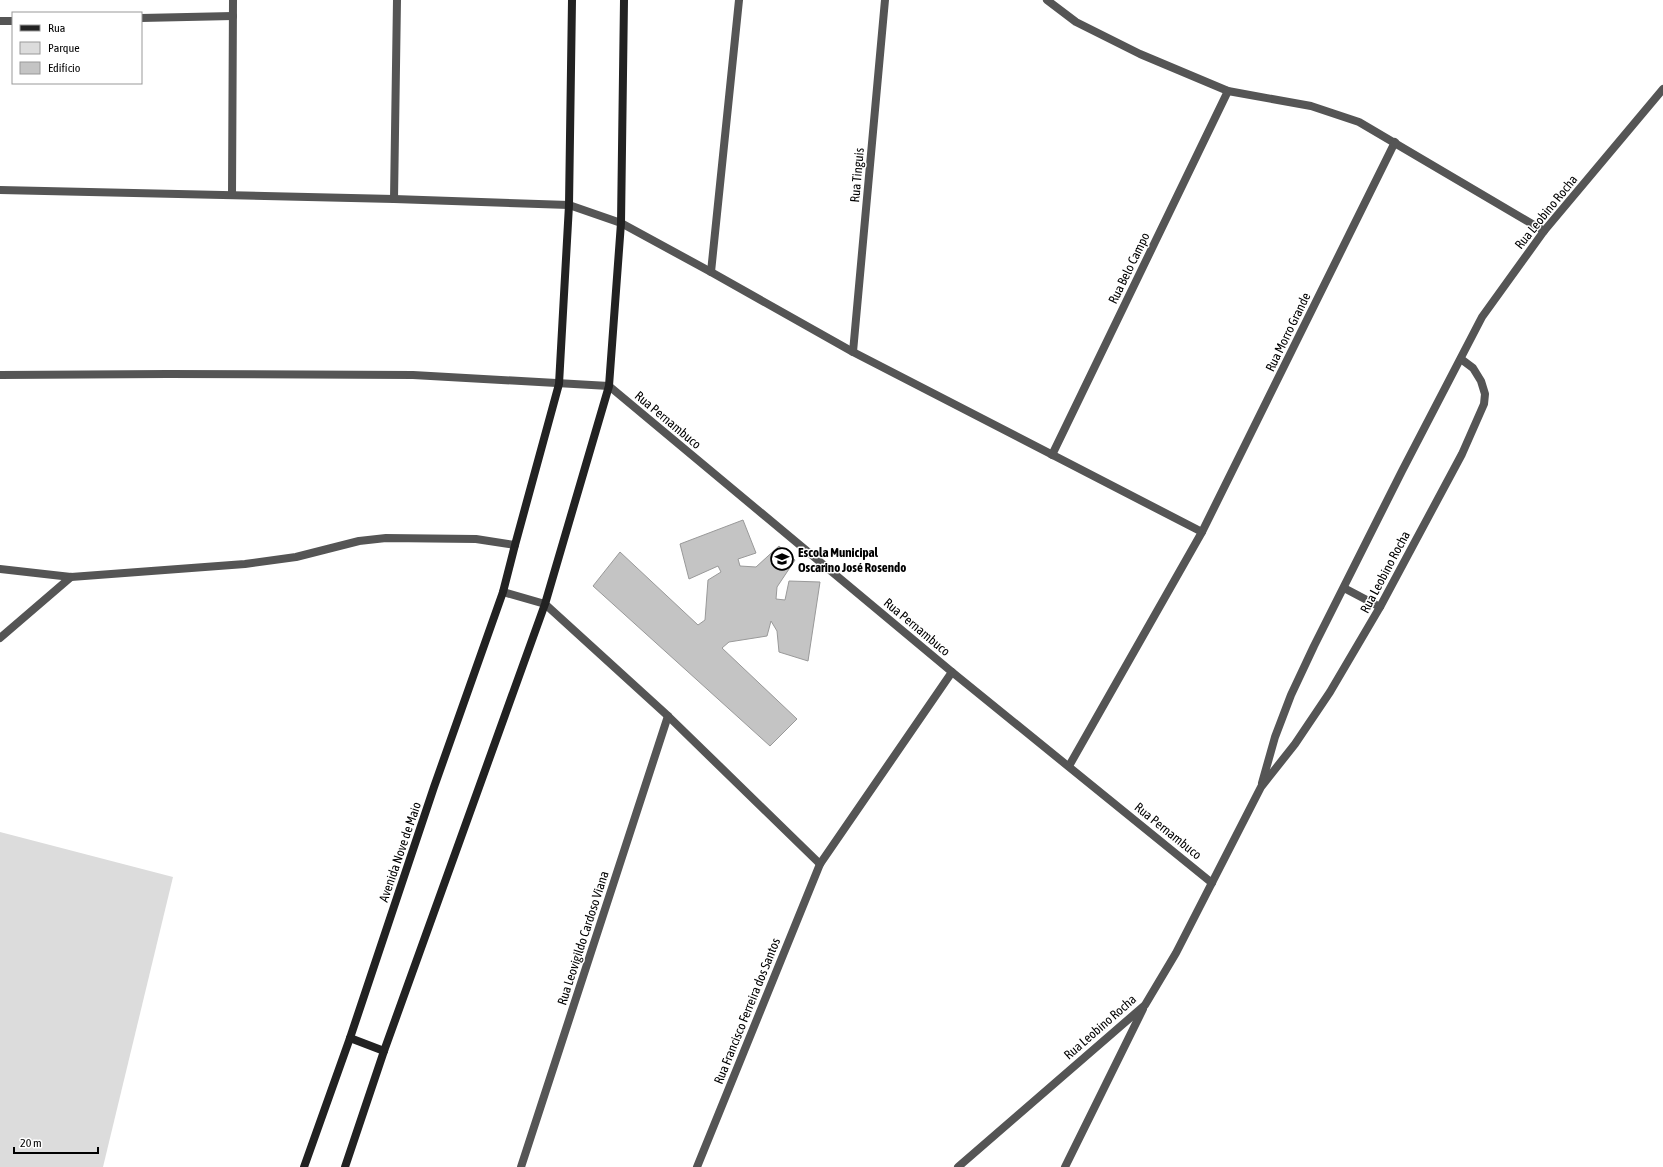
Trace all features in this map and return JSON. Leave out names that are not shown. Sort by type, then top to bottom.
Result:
[{"type":"main road","name":"Avenida Nove de Maio","points":[[304,1167],[350,1038],[434,787],[503,592],[514,545],[559,384],[569,205],[572,0]]},
{"type":"main road","points":[[345,1167],[384,1051],[545,604],[609,386],[621,223],[624,0]]},
{"type":"main road","points":[[350,1038],[384,1051]]},
{"type":"street","points":[[232,195],[233,0]]},
{"type":"street","points":[[394,199],[397,0]]},
{"type":"street","points":[[711,272],[740,0]]},
{"type":"street","name":"Rua Tinguis","points":[[853,352],[885,0]]},
{"type":"street","points":[[1047,0],[1076,22],[1140,54],[1228,91],[1311,106],[1359,122],[1544,231]]},
{"type":"street","points":[[142,18],[233,16]]},
{"type":"street","points":[[0,21],[12,21]]},
{"type":"street","name":"Rua Leobino Rocha","points":[[1261,787],[1275,737],[1291,696],[1402,471],[1462,359],[1482,317],[1544,231],[1663,89]]},
{"type":"street","name":"Rua Belo Campo","points":[[1052,455],[1228,91]]},
{"type":"street","name":"Rua Morro Grande","points":[[1069,766],[1202,532],[1395,142]]},
{"type":"street","points":[[0,190],[394,199],[569,205],[621,223],[853,352],[1202,532]]},
{"type":"street","name":"Rua Leobino Rocha","points":[[958,1167],[1145,1005],[1176,953],[1261,787],[1295,744],[1321,705],[1380,607],[1462,454],[1484,404],[1485,394],[1481,381],[1473,368],[1462,359]]},
{"type":"street","points":[[0,375],[413,375],[609,386]]},
{"type":"street","name":"Rua Pernambuco","points":[[609,386],[952,672],[1212,883]]},
{"type":"street","points":[[0,569],[71,577],[245,564],[296,557],[359,541],[386,538],[476,539],[514,545]]},
{"type":"street","points":[[0,638],[71,577]]},
{"type":"street","points":[[1344,588],[1380,607]]},
{"type":"street","points":[[503,592],[545,604],[668,716],[820,864]]},
{"type":"street","name":"Rua Francisco Ferreira dos Santos","points":[[697,1167],[820,864],[952,672]]},
{"type":"street","name":"Rua Leovigildo Cardoso Viana","points":[[521,1167],[668,716]]},
{"type":"street","points":[[1065,1167],[1145,1005]]},
{"type":"green space","points":[[0,832],[173,877],[103,1167],[0,1167]]},
{"type":"building","points":[[743,520],[756,553],[738,559],[740,566],[756,567],[779,546],[795,560],[777,587],[776,599],[785,600],[789,581],[820,582],[808,661],[779,652],[777,631],[771,621],[767,636],[729,642],[722,648],[797,719],[770,746],[593,586],[620,552],[698,625],[705,620],[708,580],[721,572],[718,566],[689,579],[680,544]]},
{"type":"place","name":"Escola Municipal Oscarino José Rosendo","points":[[782,559]]}]
